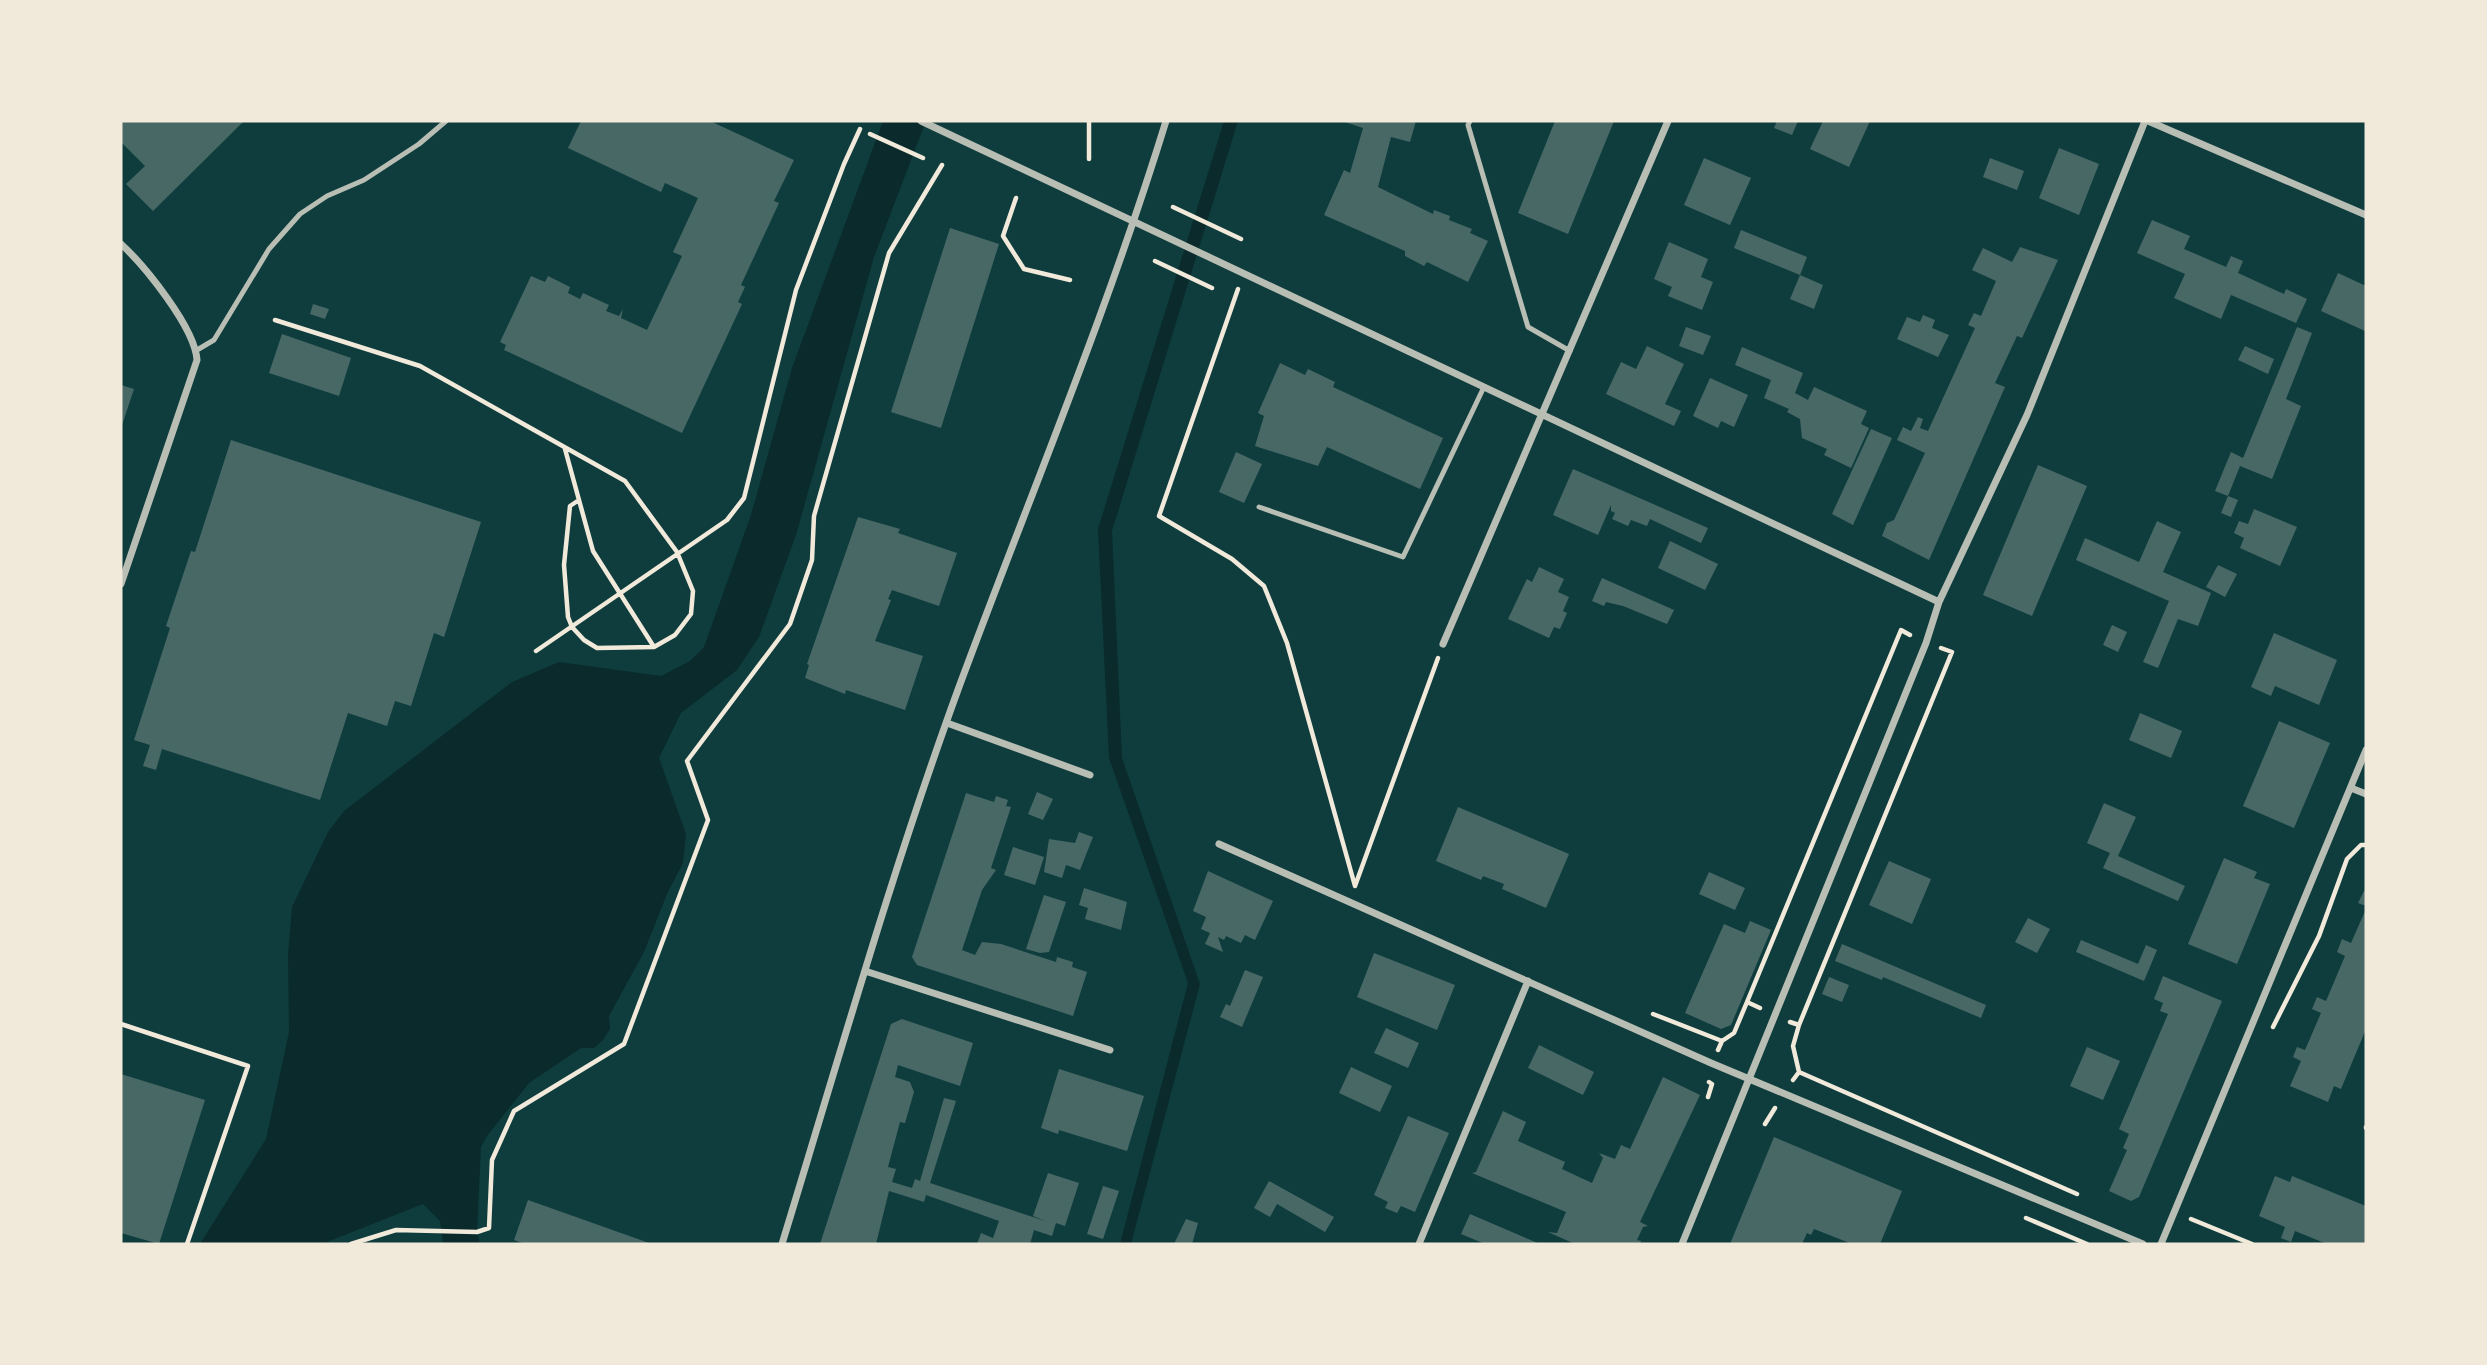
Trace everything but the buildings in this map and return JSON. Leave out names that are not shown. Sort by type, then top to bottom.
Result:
[{"type":"street","points":[[921,121],[1939,602]]},
{"type":"street","points":[[782,1244],[866,971],[947,723],[1135,221],[1166,121]]},
{"type":"street","points":[[1443,644],[1668,121]]},
{"type":"street","points":[[1682,1244],[1926,643],[1939,602],[2028,415],[2147,121],[2366,215]]},
{"type":"street","points":[[121,244],[143,267],[191,336],[197,350],[196,369],[174,421],[121,584]]},
{"type":"street","points":[[947,723],[1090,775]]},
{"type":"street","points":[[2161,1244],[2366,750]]},
{"type":"street","points":[[2351,788],[2366,794]]},
{"type":"street","points":[[1219,844],[1751,1079],[2143,1244]]},
{"type":"street","points":[[866,971],[1110,1050]]},
{"type":"street","points":[[1419,1244],[1528,981]]},
{"type":"lane","points":[[197,350],[214,340],[269,249],[300,214],[327,196],[364,180],[419,144],[446,121]]},
{"type":"lane","points":[[1470,121],[1468,125],[1528,327],[1570,351]]},
{"type":"lane","points":[[1259,507],[1403,557],[1483,388]]},
{"type":"path","points":[[1089,121],[1089,159]]},
{"type":"path","points":[[536,651],[727,520],[744,498],[796,290],[860,129]]},
{"type":"path","points":[[870,134],[923,158]]},
{"type":"path","points":[[351,1244],[396,1230],[477,1232],[489,1228],[492,1160],[514,1111],[624,1044],[708,820],[687,761],[790,624],[812,560],[814,516],[889,253],[942,165]]},
{"type":"path","points":[[1016,198],[1003,236],[1024,269],[1070,281]]},
{"type":"path","points":[[1172,207],[1241,239]]},
{"type":"path","points":[[1155,261],[1212,288]]},
{"type":"path","points":[[1243,275],[1159,516],[1232,559],[1264,586],[1287,643],[1361,908]]},
{"type":"path","points":[[275,320],[420,366],[625,481],[677,552],[693,591],[691,614],[675,635],[654,647],[597,648],[584,640],[572,626],[568,617],[564,565],[570,506],[579,500]]},
{"type":"path","points":[[565,448],[593,551],[602,570],[654,647]]},
{"type":"path","points":[[1355,886],[1443,644]]},
{"type":"path","points":[[2269,1036],[2319,936],[2347,859],[2361,845],[2366,845]]},
{"type":"path","points":[[121,1024],[248,1066],[187,1244]]},
{"type":"path","points":[[2192,1219],[2252,1244]]},
{"type":"water","points":[[883,121],[926,121],[874,257],[796,535],[759,637],[737,670],[681,713],[659,758],[686,834],[683,863],[667,894],[644,952],[609,1016],[610,1029],[603,1040],[594,1048],[581,1048],[529,1083],[481,1147],[477,1232],[480,1244],[443,1244],[440,1221],[423,1204],[322,1244],[200,1244],[266,1139],[289,1032],[288,954],[292,907],[328,832],[344,811],[512,682],[559,662],[661,676],[690,661],[704,647],[751,515],[792,368]]},
{"type":"water","points":[[1224,121],[1238,121],[1112,531],[1122,758],[1200,984],[1131,1244],[1120,1244],[1188,983],[1109,758],[1098,529]]}]
